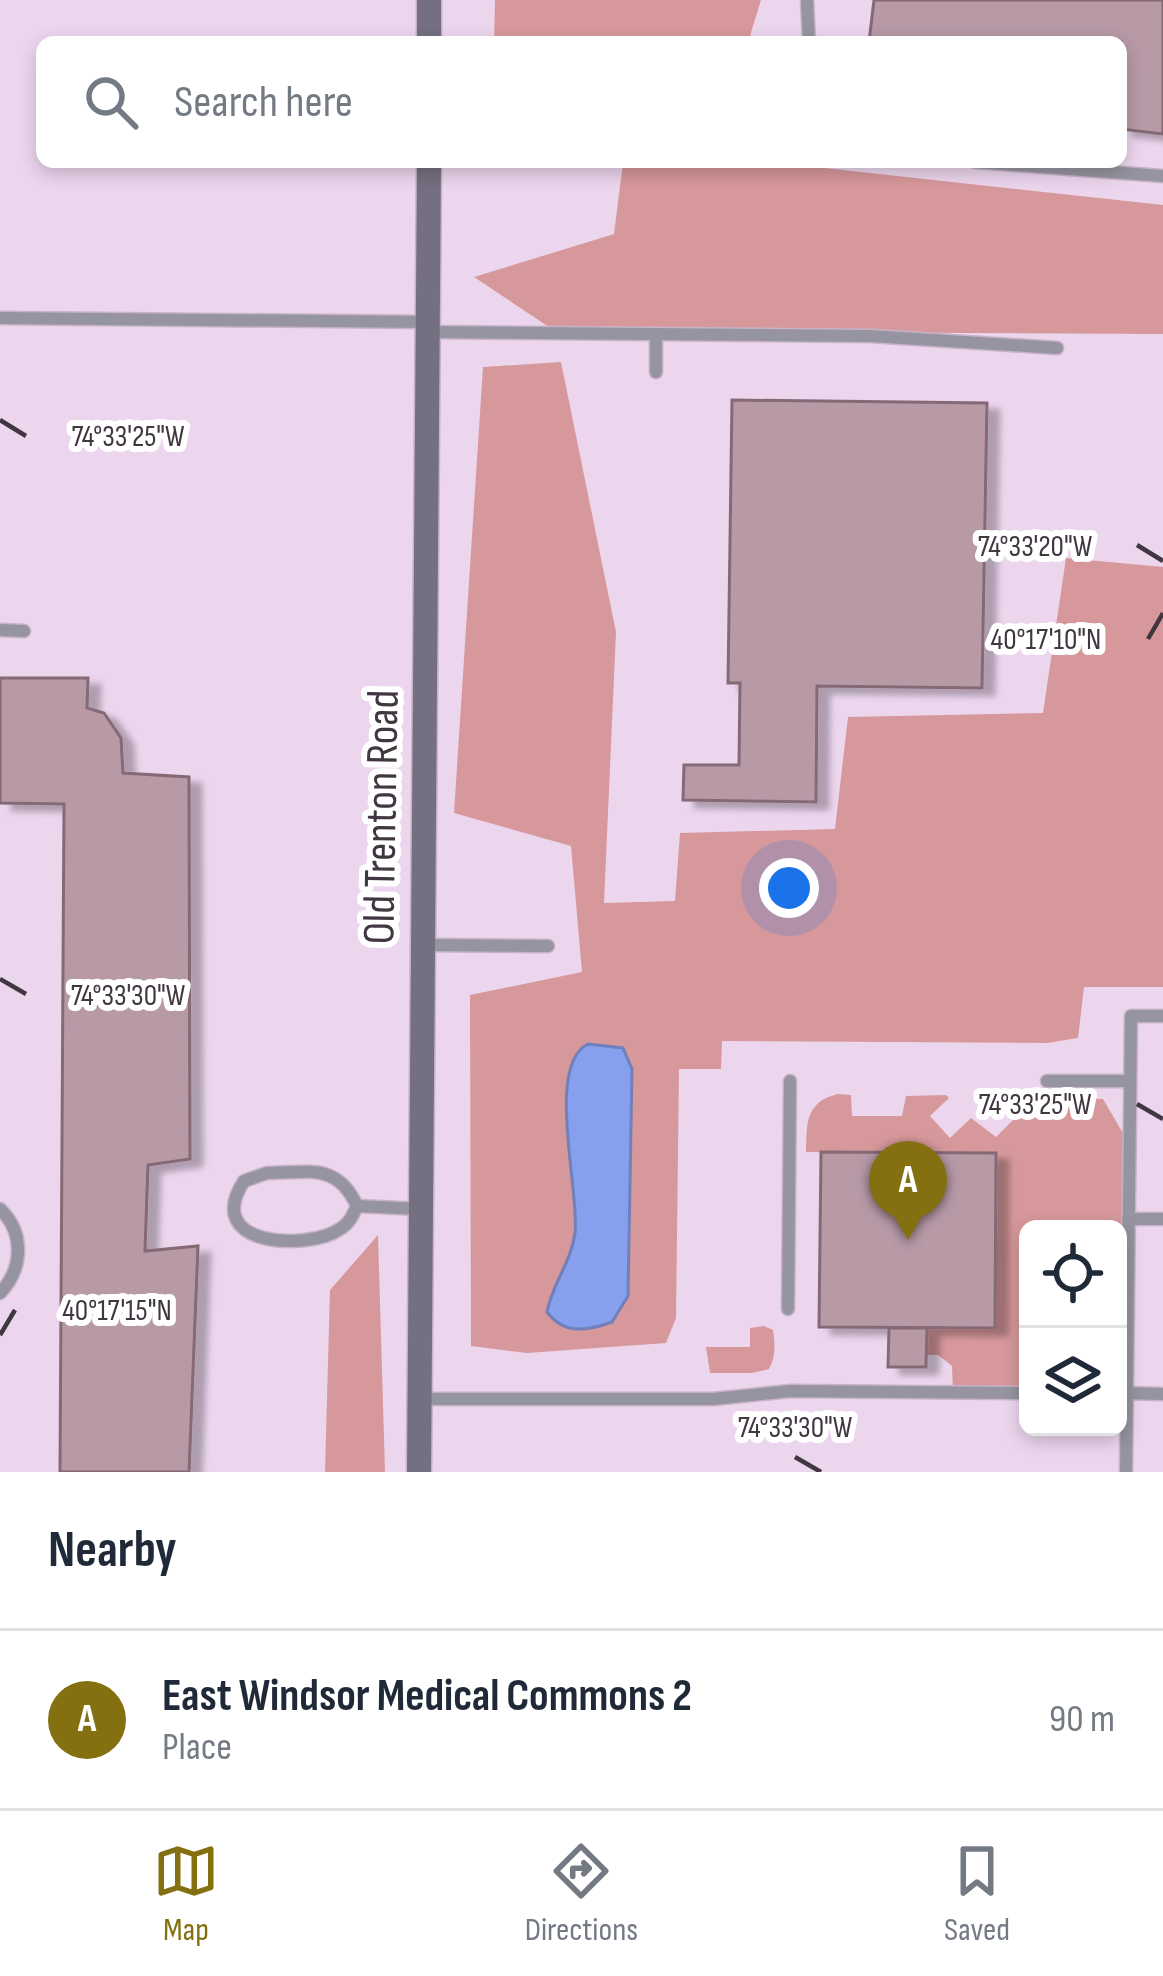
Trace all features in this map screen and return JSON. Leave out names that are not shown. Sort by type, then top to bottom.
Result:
[{"type":"main road","points":[[429,0],[429,36]]},
{"type":"main road","name":"Old Trenton Road","points":[[419,1472],[429,168]]},
{"type":"lane","points":[[807,0],[809,36]]},
{"type":"lane","points":[[1056,168],[1163,176]]},
{"type":"lane","points":[[0,318],[656,335],[871,335],[1057,348]]},
{"type":"lane","points":[[656,335],[656,372]]},
{"type":"lane","points":[[0,630],[23,631]]},
{"type":"lane","points":[[423,945],[548,946]]},
{"type":"lane","points":[[1124,1328],[1131,1016],[1163,1016]]},
{"type":"lane","points":[[788,1309],[790,1081]]},
{"type":"lane","points":[[1047,1081],[1130,1081]]},
{"type":"lane","points":[[267,1173],[328,1173],[341,1180],[357,1206],[344,1227],[328,1235],[270,1239],[247,1232],[234,1207],[244,1181],[267,1173]]},
{"type":"lane","points":[[357,1206],[420,1209]]},
{"type":"lane","points":[[0,1209],[17,1234],[19,1253],[15,1272],[0,1293]]},
{"type":"lane","points":[[1128,1219],[1163,1219]]},
{"type":"lane","points":[[418,1399],[713,1399],[790,1391],[1019,1393]]},
{"type":"lane","points":[[1127,1393],[1163,1394]]},
{"type":"lane","points":[[1124,1436],[1126,1472]]},
{"type":"shaded area","points":[[495,0],[761,0],[750,36],[494,36]]},
{"type":"shaded area","points":[[622,168],[824,168],[1163,205],[1163,334],[555,331],[474,277],[614,234]]},
{"type":"shaded area","points":[[561,362],[616,632],[604,903],[675,901],[680,833],[835,829],[848,717],[1043,713],[1066,558],[1163,567],[1163,987],[1084,987],[1078,1038],[1047,1043],[722,1041],[721,1069],[679,1069],[676,1318],[666,1343],[527,1353],[471,1346],[470,995],[582,972],[571,846],[454,813],[483,367]]},
{"type":"shaded area","points":[[851,1095],[852,1116],[902,1116],[906,1096],[946,1095],[949,1098],[930,1116],[950,1138],[971,1118],[996,1137],[1036,1097],[1103,1099],[1124,1135],[1124,1220],[1019,1220],[1019,1393],[953,1393],[952,1366],[938,1355],[926,1355],[927,1328],[995,1328],[996,1154],[806,1152],[808,1123],[814,1108],[827,1098]]},
{"type":"shaded area","points":[[378,1235],[385,1472],[325,1472],[330,1290]]},
{"type":"shaded area","points":[[764,1326],[774,1335],[769,1369],[710,1373],[706,1347],[750,1347],[750,1328]]},
{"type":"water","points":[[588,1044],[623,1048],[632,1069],[628,1296],[612,1322],[576,1329],[561,1325],[547,1312],[575,1233],[566,1102],[575,1056]]},
{"type":"building","points":[[874,0],[1163,0],[1163,134],[1127,130],[1127,36],[870,36]]},
{"type":"building","points":[[732,400],[987,403],[982,688],[817,686],[816,802],[683,800],[684,765],[739,765],[740,683],[728,683]]},
{"type":"building","points":[[0,678],[88,678],[87,708],[104,713],[121,738],[123,773],[189,777],[190,1159],[148,1165],[145,1251],[198,1246],[189,1472],[60,1472],[64,804],[0,803]]},
{"type":"building","points":[[821,1152],[996,1153],[995,1328],[819,1327]]},
{"type":"building","points":[[889,1328],[927,1328],[926,1367],[888,1367]]},
{"type":"place","name":"East Windsor Medical Commons 2","points":[[908,1240]]}]
